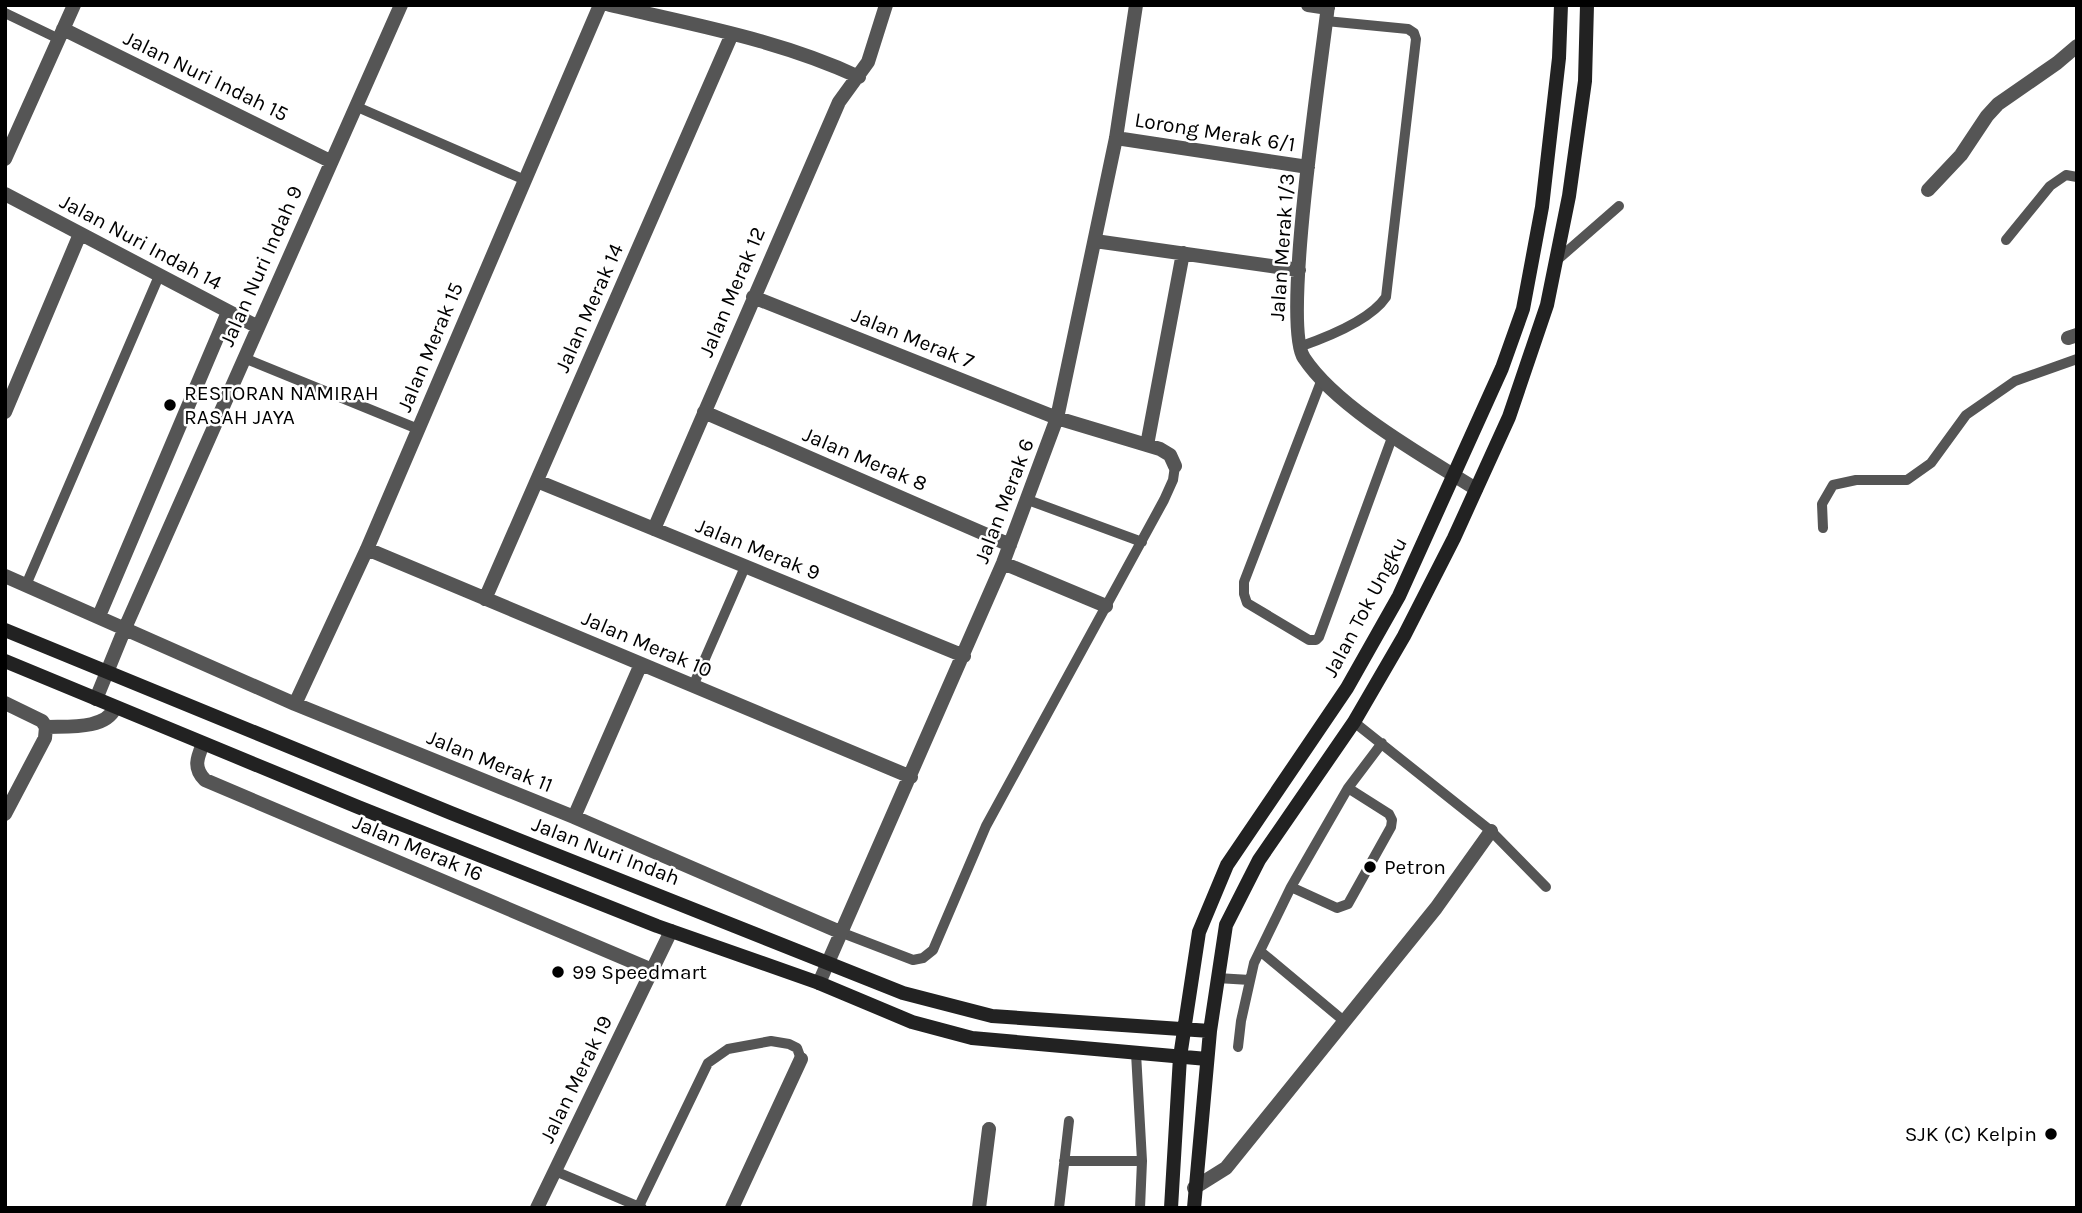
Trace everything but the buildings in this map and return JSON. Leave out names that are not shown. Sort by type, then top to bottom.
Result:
[{"type":"main road","name":"Jalan Tok Ungku","points":[[1171,1208],[1180,1057],[1199,932],[1227,865],[1347,688],[1399,596],[1502,368],[1523,309],[1542,207],[1559,58],[1560,5]]},
{"type":"main road","points":[[1194,1208],[1210,1031],[1226,925],[1259,860],[1354,722],[1404,636],[1509,417],[1547,306],[1569,196],[1585,81],[1587,5]]},
{"type":"main road","name":"Jalan Nuri Indah","points":[[5,630],[464,818],[903,993],[992,1016],[1210,1031]]},
{"type":"main road","points":[[5,661],[115,708],[671,931],[819,983],[912,1022],[972,1038],[1207,1059]]},
{"type":"street","points":[[5,159],[74,5]]},
{"type":"street","name":"Jalan Nuri Indah 9","points":[[96,699],[330,161],[401,5]]},
{"type":"street","name":"Jalan Merak 15","points":[[295,704],[367,549],[600,5]]},
{"type":"street","points":[[610,5],[732,34],[826,62],[859,77]]},
{"type":"street","name":"Jalan Merak 12","points":[[654,529],[839,102],[868,61],[887,5]]},
{"type":"street","name":"Jalan Merak 6","points":[[819,983],[964,656],[1028,500],[1057,418],[1116,138],[1136,5]]},
{"type":"street","points":[[1308,5],[1327,11]]},
{"type":"street","name":"Jalan Merak 1/3","points":[[1327,11],[1308,167],[1299,270],[1298,347],[1322,379],[1356,409],[1476,489]]},
{"type":"street","name":"Jalan Nuri Indah 15","points":[[61,34],[330,161]]},
{"type":"street","name":"Jalan Merak 14","points":[[485,598],[732,34]]},
{"type":"street","points":[[1928,190],[1961,155],[1998,104],[2076,48]]},
{"type":"street","name":"Lorong Merak 6/1","points":[[1116,138],[1308,167]]},
{"type":"street","name":"Jalan Nuri Indah 14","points":[[5,194],[258,327]]},
{"type":"street","points":[[5,412],[11,383],[80,234]]},
{"type":"street","points":[[1095,241],[1299,270]]},
{"type":"street","points":[[1147,445],[1183,253]]},
{"type":"street","name":"Jalan Merak 7","points":[[753,297],[1057,418],[1160,449],[1170,455],[1175,466]]},
{"type":"street","points":[[99,617],[228,312]]},
{"type":"street","name":"Jalan Merak 8","points":[[704,412],[1010,545]]},
{"type":"street","name":"Jalan Merak 9","points":[[537,481],[964,656]]},
{"type":"street","name":"Jalan Merak 10","points":[[367,549],[911,777]]},
{"type":"street","points":[[1003,563],[1106,607]]},
{"type":"street","name":"Jalan Merak 11","points":[[5,576],[295,704],[574,817],[840,932]]},
{"type":"street","points":[[574,817],[641,664]]},
{"type":"street","points":[[5,703],[41,721],[46,727],[45,738],[5,814]]},
{"type":"street","points":[[46,727],[95,723],[106,719],[115,708]]},
{"type":"street","name":"Jalan Merak 16","points":[[204,744],[196,767],[198,774],[205,780],[652,970]]},
{"type":"street","points":[[1194,1188],[1226,1168],[1436,908],[1491,831]]},
{"type":"street","name":"Jalan Merak 19","points":[[537,1208],[671,931]]},
{"type":"street","points":[[732,1208],[801,1059]]},
{"type":"street","points":[[979,1208],[989,1129]]},
{"type":"lane","points":[[1298,347],[1331,335],[1376,309],[1387,297],[1416,39],[1414,33],[1408,29],[1327,11]]},
{"type":"lane","points":[[5,13],[61,34]]},
{"type":"lane","points":[[355,106],[525,180]]},
{"type":"lane","points":[[2006,240],[2050,186],[2066,175],[2077,177]]},
{"type":"lane","points":[[1556,261],[1619,206]]},
{"type":"lane","points":[[26,585],[159,276]]},
{"type":"lane","points":[[244,358],[418,429]]},
{"type":"lane","points":[[1823,528],[1822,504],[1833,485],[1856,480],[1907,480],[1931,463],[1966,415],[2015,381],[2077,359]]},
{"type":"lane","points":[[1322,379],[1244,582],[1247,603],[1309,640],[1316,640],[1321,634],[1399,439]]},
{"type":"lane","points":[[840,932],[913,960],[923,958],[933,950],[986,826],[1142,542],[1173,480],[1175,466]]},
{"type":"lane","points":[[1028,500],[1142,542]]},
{"type":"lane","points":[[693,686],[745,567]]},
{"type":"lane","points":[[1354,722],[1491,831],[1546,887]]},
{"type":"lane","points":[[1238,1047],[1250,980],[1260,951],[1291,887],[1348,789],[1382,743]]},
{"type":"lane","points":[[1291,887],[1337,908],[1348,904],[1391,827],[1392,820],[1389,814],[1348,789]]},
{"type":"lane","points":[[1260,951],[1344,1021]]},
{"type":"lane","points":[[1217,978],[1250,980]]},
{"type":"lane","points":[[555,1171],[640,1207],[708,1063],[728,1049],[771,1041],[797,1048],[801,1059]]},
{"type":"lane","points":[[1136,1053],[1142,1161],[1140,1208]]},
{"type":"lane","points":[[1059,1208],[1069,1121]]},
{"type":"lane","points":[[1064,1161],[1142,1161]]},
{"type":"place","name":"RESTORAN NAMIRAH RASAH JAYA","points":[[170,405]]},
{"type":"place","name":"Petron","points":[[1370,867]]},
{"type":"place","name":"99 Speedmart","points":[[558,972]]},
{"type":"place","name":"SJK (C) Kelpin","points":[[2051,1134]]}]
